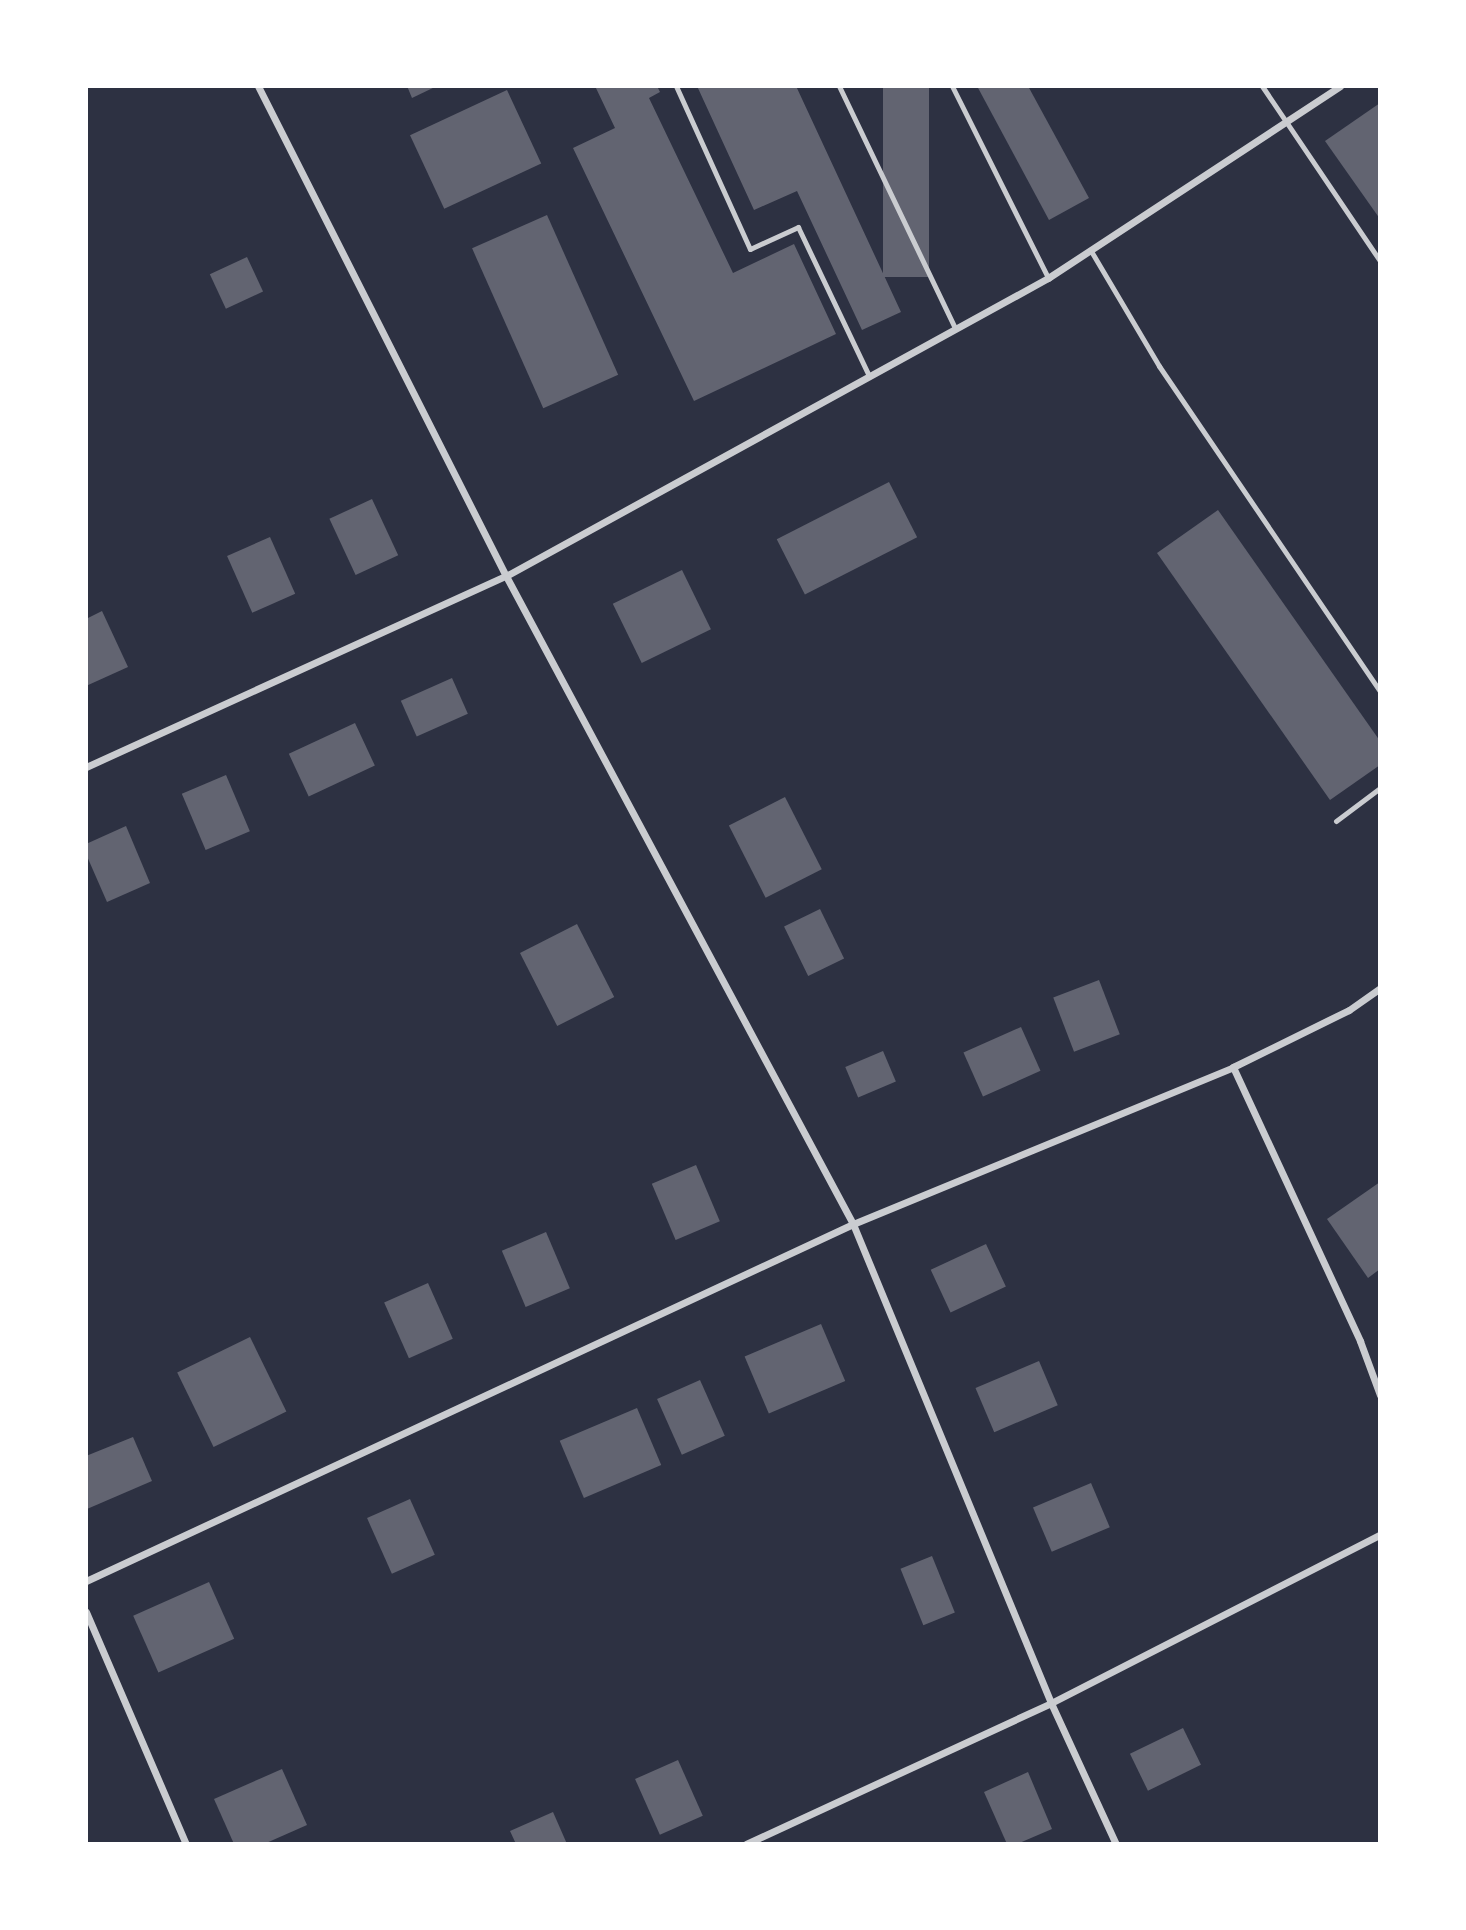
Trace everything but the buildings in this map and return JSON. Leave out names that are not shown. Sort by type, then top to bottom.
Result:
[{"type":"street","points":[[258,86],[506,576],[853,1224],[1051,1703],[1116,1844]]},
{"type":"street","points":[[86,767],[506,576],[1048,278],[1340,86]]},
{"type":"street","points":[[86,1581],[853,1224],[1233,1067],[1349,1010],[1380,988]]},
{"type":"street","points":[[1233,1067],[1360,1341],[1380,1395]]},
{"type":"street","points":[[746,1844],[768,1831],[1051,1703],[1380,1535]]},
{"type":"street","points":[[86,1612],[186,1844]]},
{"type":"lane","points":[[676,86],[750,249],[798,227],[869,376]]},
{"type":"lane","points":[[839,86],[955,328]]},
{"type":"lane","points":[[952,86],[1048,278]]},
{"type":"lane","points":[[1262,86],[1380,261]]},
{"type":"lane","points":[[1091,251],[1159,366],[1380,691]]},
{"type":"lane","points":[[1336,821],[1380,788]]}]
